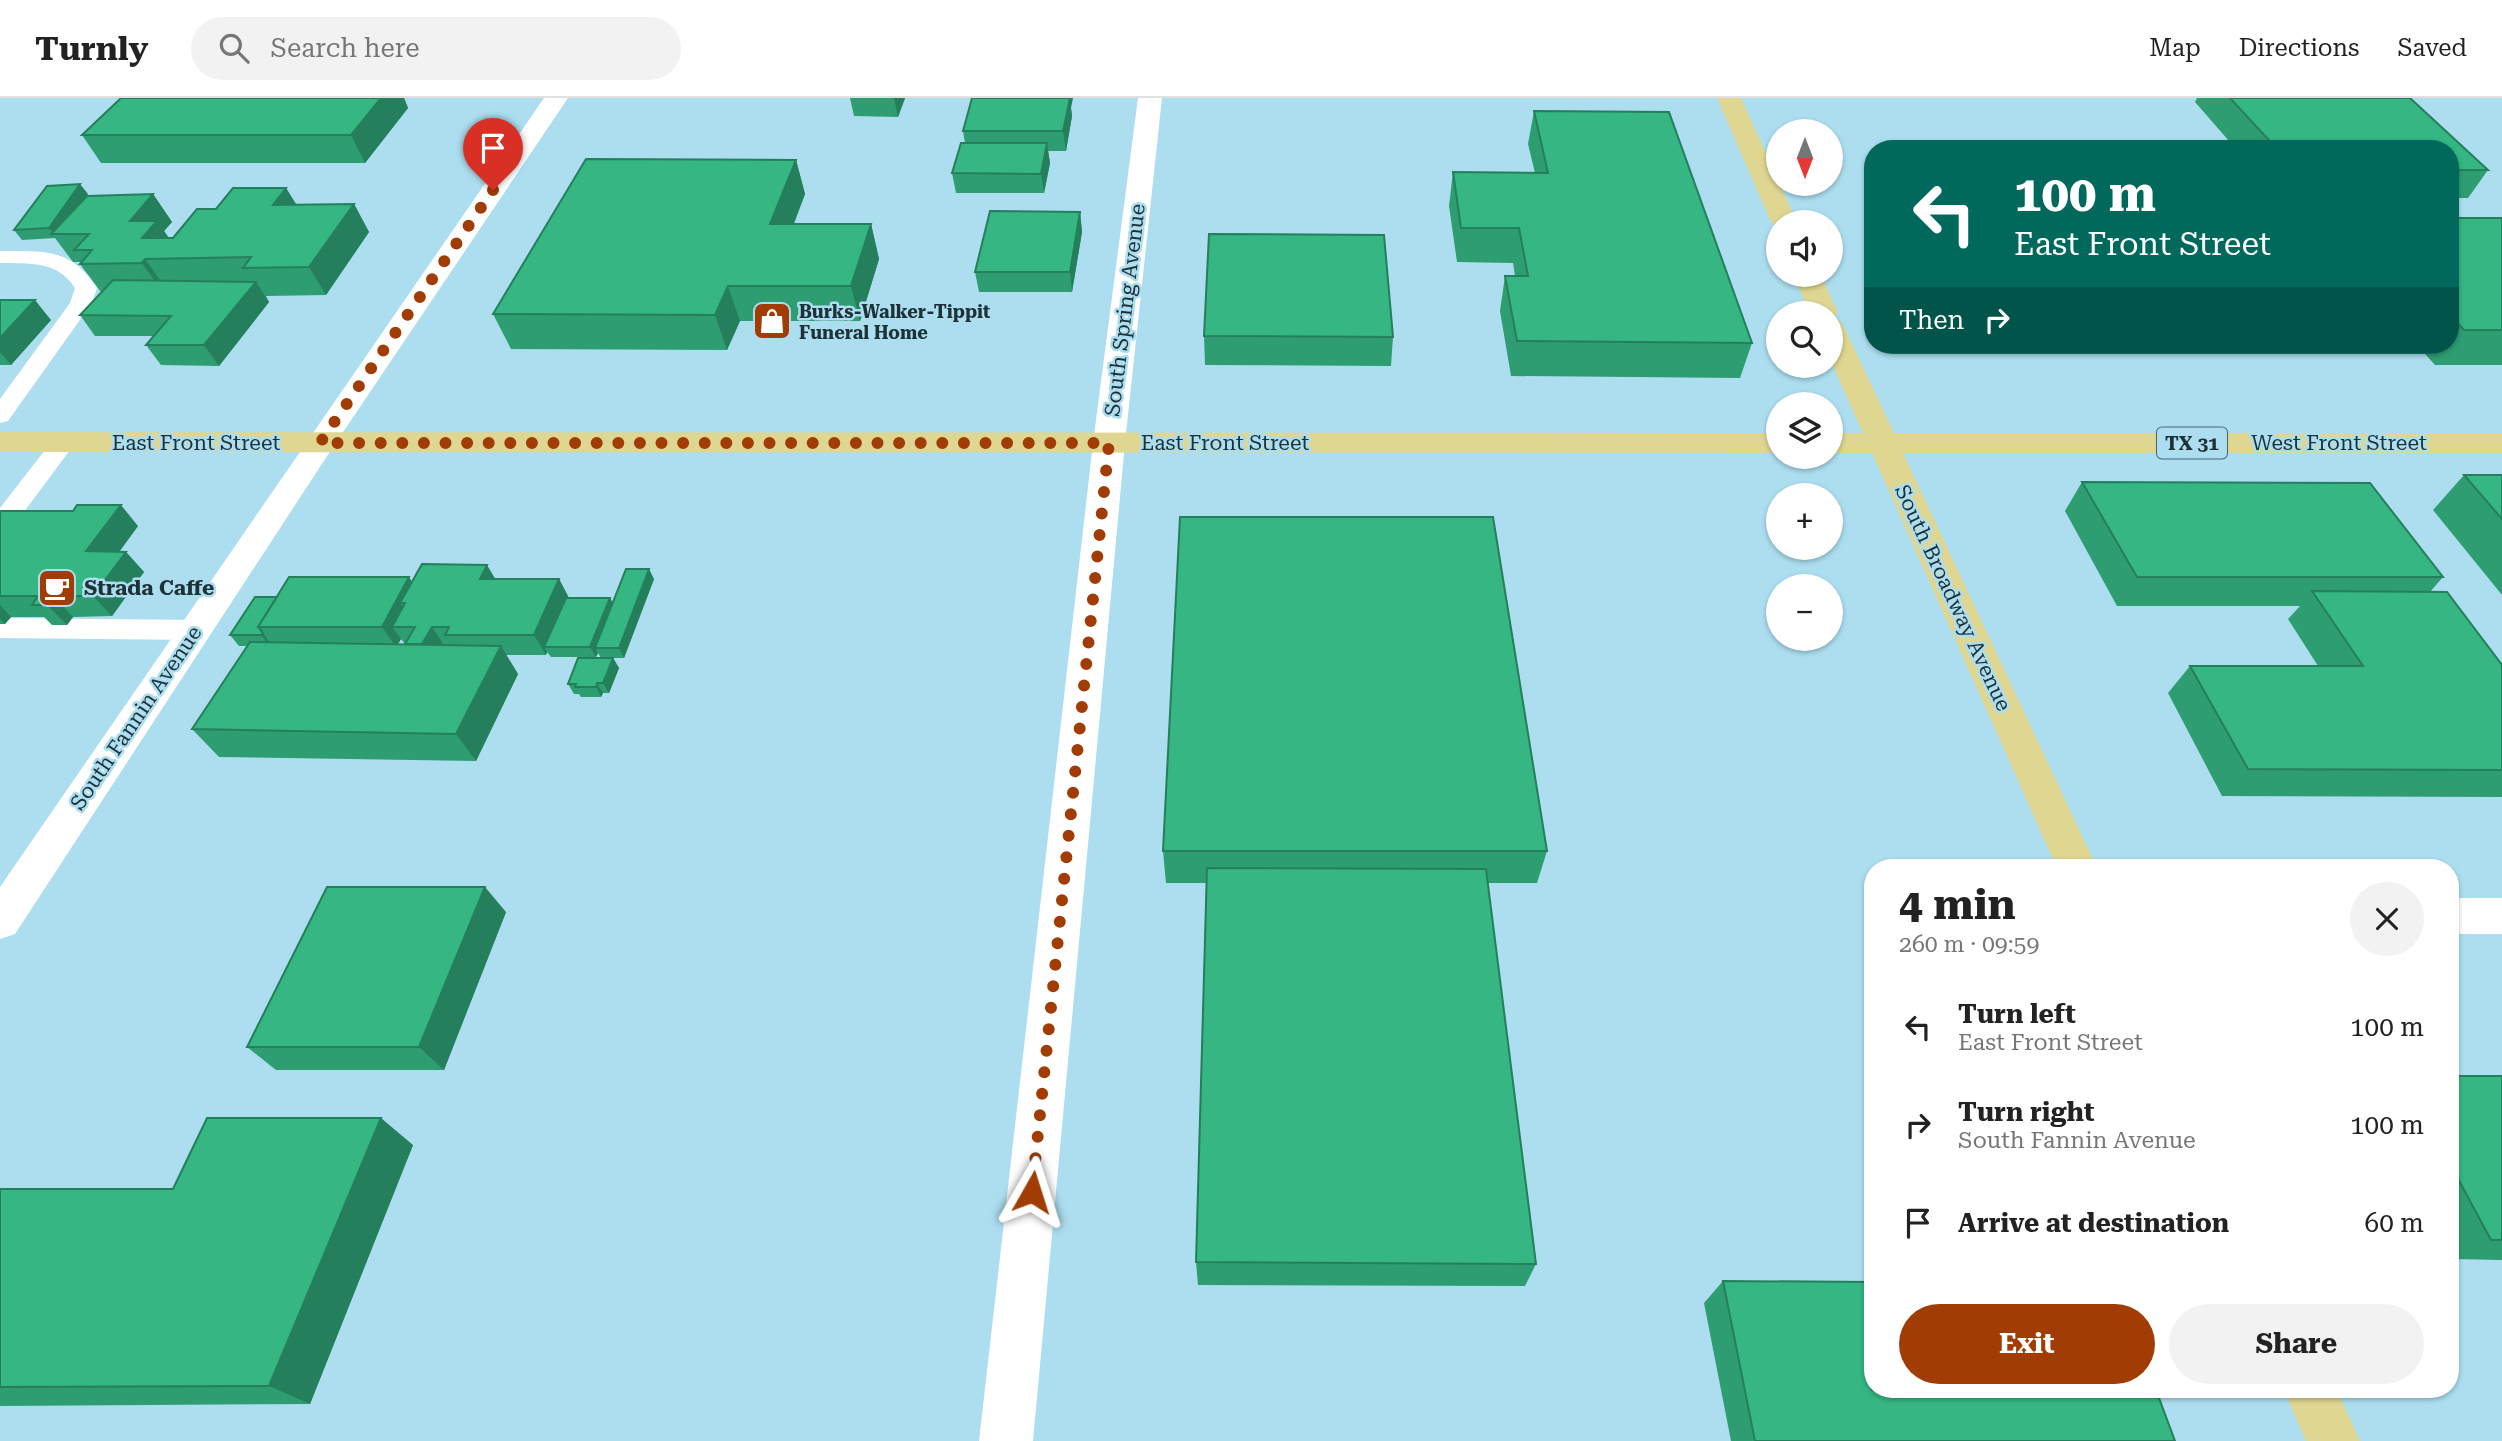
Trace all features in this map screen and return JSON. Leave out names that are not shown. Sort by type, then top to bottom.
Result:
[{"type":"main road","points":[[1729,98],[1779,210]]},
{"type":"main road","name":"South Broadway Avenue","points":[[1843,356],[2073,859]]},
{"type":"main road","name":"East Front Street","points":[[0,442],[1766,443]]},
{"type":"main road","name":"TX 31","points":[[1843,443],[1882,443]]},
{"type":"main road","name":"West Front Street","points":[[1882,443],[2502,443]]},
{"type":"main road","points":[[2314,1398],[2333,1441]]},
{"type":"street","name":"South Fannin Avenue","points":[[0,921],[320,443],[556,98]]},
{"type":"street","name":"South Spring Avenue","points":[[1006,1441],[1109,443],[1150,98]]},
{"type":"street","points":[[2459,916],[2502,916]]},
{"type":"lane","points":[[0,257],[52,258],[78,272],[86,288],[81,303],[0,416]]},
{"type":"lane","points":[[0,526],[64,442]]},
{"type":"lane","points":[[0,628],[195,630]]},
{"type":"building","points":[[121,98],[381,98],[351,135],[82,135]]},
{"type":"building","points":[[972,98],[1070,98],[1063,131],[963,131]]},
{"type":"building","points":[[2230,98],[2410,98],[2456,140],[2269,140]]},
{"type":"building","points":[[1534,111],[1669,112],[1752,343],[1517,341],[1505,276],[1528,276],[1519,228],[1461,228],[1453,172],[1548,173]]},
{"type":"building","points":[[961,143],[1047,143],[1041,174],[952,173]]},
{"type":"building","points":[[2459,143],[2488,170],[2459,170]]},
{"type":"building","points":[[586,159],[796,160],[770,224],[871,224],[851,286],[728,286],[715,315],[493,314]]},
{"type":"building","points":[[80,184],[49,228],[14,230],[47,186]]},
{"type":"building","points":[[233,188],[286,188],[273,205],[354,204],[309,267],[243,268],[251,257],[145,259],[142,263],[80,264],[92,250],[74,250],[89,234],[51,234],[87,196],[153,194],[130,221],[157,221],[142,238],[173,238],[197,209],[216,209]]},
{"type":"building","points":[[990,211],[1080,212],[1070,272],[975,272]]},
{"type":"building","points":[[2459,218],[2502,218],[2502,330],[2464,330],[2459,325]]},
{"type":"building","points":[[1209,234],[1384,235],[1393,337],[1204,336]]},
{"type":"building","points":[[113,280],[256,282],[204,345],[146,345],[171,316],[80,315]]},
{"type":"building","points":[[0,300],[35,300],[0,338]]},
{"type":"building","points":[[2464,475],[2502,475],[2502,519]]},
{"type":"building","points":[[2082,482],[2370,483],[2443,577],[2137,577]]},
{"type":"building","points":[[77,505],[121,505],[86,551],[126,552],[93,596],[53,596],[47,605],[32,605],[38,596],[0,596],[1,511],[73,511]]},
{"type":"building","points":[[1180,517],[1493,517],[1547,851],[1163,851]]},
{"type":"building","points":[[422,564],[487,565],[480,579],[559,579],[534,635],[445,635],[449,627],[432,627],[422,644],[405,644],[415,627],[392,627],[405,603],[400,603]]},
{"type":"building","points":[[626,569],[649,569],[619,648],[595,648]]},
{"type":"building","points":[[289,577],[409,577],[382,627],[258,627]]},
{"type":"building","points":[[2312,591],[2447,592],[2502,665],[2502,770],[2248,769],[2190,666],[2363,666]]},
{"type":"building","points":[[255,597],[277,597],[258,627],[263,633],[230,635]]},
{"type":"building","points":[[566,598],[610,598],[590,647],[544,647]]},
{"type":"building","points":[[250,642],[501,646],[456,734],[192,729]]},
{"type":"building","points":[[578,658],[613,658],[603,683],[597,683],[596,687],[575,687],[576,684],[568,684]]},
{"type":"building","points":[[1207,868],[1486,869],[1536,1264],[1196,1262]]},
{"type":"building","points":[[327,887],[485,887],[419,1047],[247,1047]]},
{"type":"building","points":[[2459,1076],[2502,1076],[2502,1240],[2491,1240],[2459,1181]]},
{"type":"building","points":[[207,1118],[381,1118],[269,1386],[0,1387],[0,1189],[173,1189]]},
{"type":"building","points":[[1723,1281],[1864,1282],[1864,1398],[2159,1398],[2175,1441],[1755,1441]]},
{"type":"place","name":"Burks-Walker-Tippit Funeral Home","points":[[772,321]]},
{"type":"place","name":"Strada Caffe","points":[[57,588]]},
{"type":"route","points":[[493,190],[320,443],[1109,443],[1032,1192]]}]
